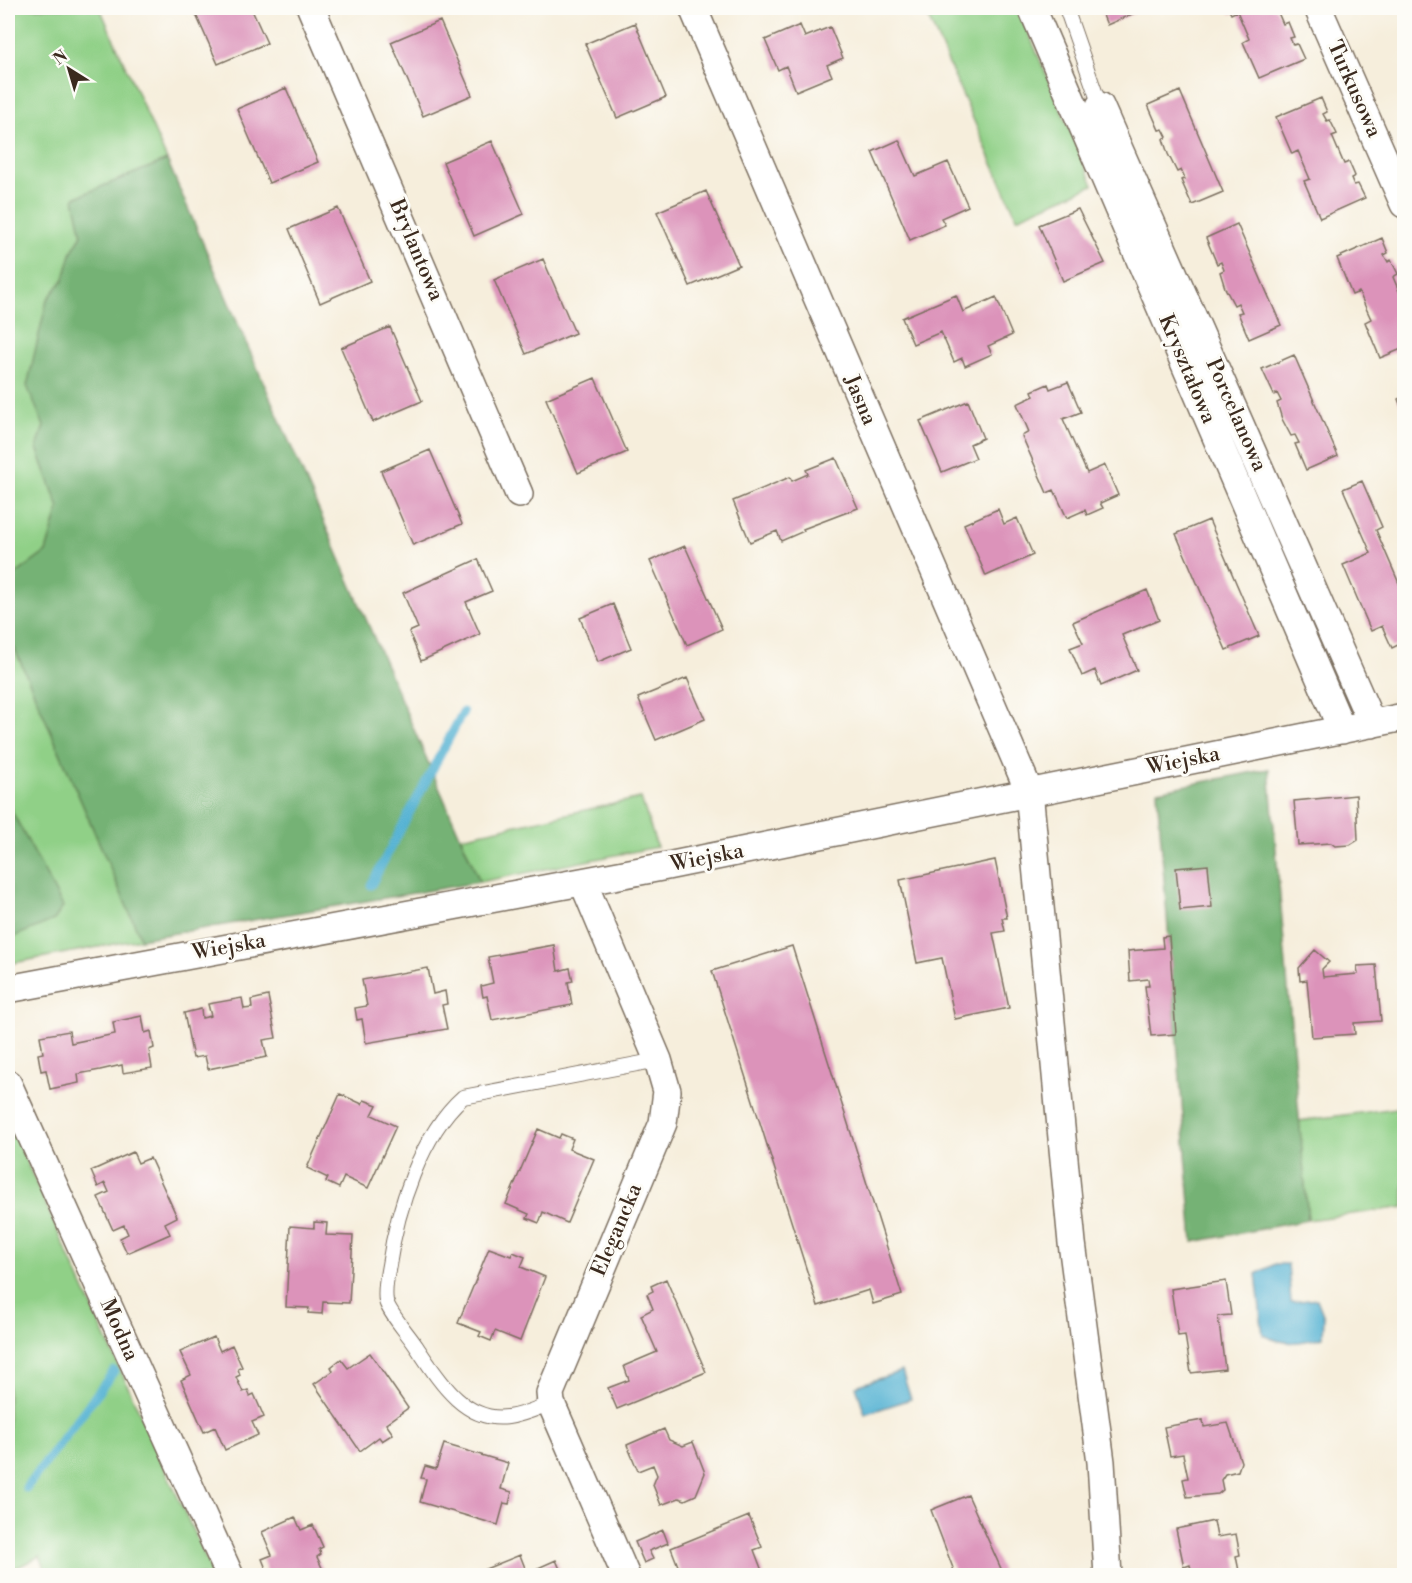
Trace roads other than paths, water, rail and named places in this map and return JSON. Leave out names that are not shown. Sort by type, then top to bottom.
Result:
[{"type":"street","name":"Brylantowa","points":[[311,8],[519,494]]},
{"type":"street","name":"Jasna","points":[[693,8],[1029,791],[1072,1243],[1101,1462],[1108,1575]]},
{"type":"street","name":"Kryształowa","points":[[1032,8],[1342,730]]},
{"type":"street","name":"Turkusowa","points":[[1318,8],[1404,204]]},
{"type":"street","name":"Porcelanowa","points":[[1100,106],[1372,724]]},
{"type":"street","name":"Wiejska","points":[[8,988],[583,882],[1404,717]]},
{"type":"street","name":"Elegancka","points":[[551,1403],[553,1384],[663,1123],[667,1091],[658,1060],[583,882]]},
{"type":"street","name":"Modna","points":[[8,1084],[230,1575]]},
{"type":"street","points":[[551,1403],[626,1575]]},
{"type":"lane","points":[[1066,8],[1100,106]]},
{"type":"lane","points":[[551,1403],[505,1418],[486,1415],[463,1404],[444,1388],[386,1302],[390,1258],[403,1203],[435,1131],[451,1108],[463,1097],[658,1060]]},
{"type":"water","points":[[1275,1264],[1288,1264],[1291,1302],[1317,1299],[1324,1317],[1323,1337],[1307,1341],[1286,1342],[1263,1335],[1256,1274]]},
{"type":"water","points":[[902,1371],[911,1399],[865,1414],[856,1386]]},
{"type":"waterway","points":[[371,885],[463,712]]},
{"type":"waterway","points":[[26,1488],[114,1371]]}]
